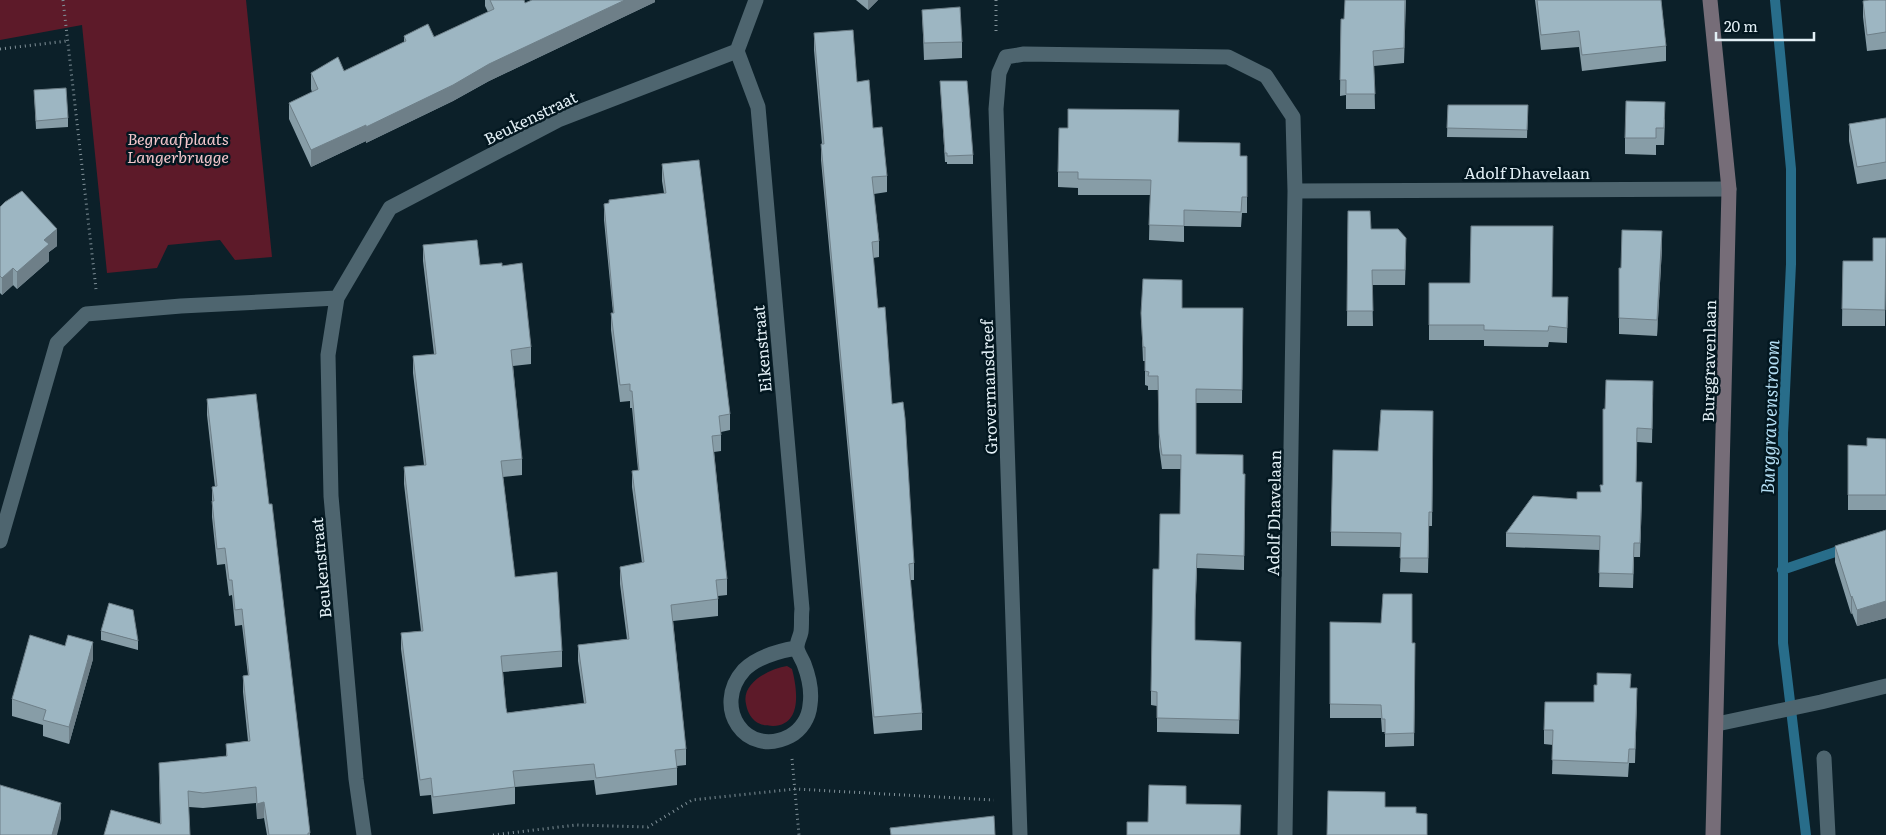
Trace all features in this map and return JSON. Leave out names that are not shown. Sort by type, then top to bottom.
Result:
[{"type":"main road","name":"Burggravenlaan","points":[[1710,0],[1729,189],[1713,835]]},
{"type":"street","points":[[737,51],[756,0]]},
{"type":"street","name":"Beukenstraat","points":[[364,835],[356,779],[331,496],[328,355],[337,298],[390,208],[558,120],[737,51]]},
{"type":"street","name":"Eikenstraat","points":[[737,51],[758,107],[802,609],[801,633],[796,648]]},
{"type":"street","name":"Adolf Dhavelaan","points":[[1006,57],[1024,54],[1228,57],[1266,76],[1293,117],[1295,191],[1285,835]]},
{"type":"street","name":"Grovermansdreef","points":[[1006,57],[998,73],[996,109],[1020,835]]},
{"type":"street","name":"Adolf Dhavelaan","points":[[1295,191],[1729,189]]},
{"type":"street","points":[[0,541],[57,343],[86,314],[181,306],[337,298]]},
{"type":"street","points":[[796,648],[808,679],[810,706],[806,720],[796,732],[778,740],[762,741],[745,734],[731,712],[730,695],[736,682],[745,669],[776,652],[796,648]]},
{"type":"street","points":[[1717,724],[1886,686]]},
{"type":"street","points":[[1824,758],[1828,835]]},
{"type":"path","points":[[63,0],[99,312]]},
{"type":"path","points":[[996,0],[996,42],[1006,57]]},
{"type":"path","points":[[0,48],[67,41]]},
{"type":"path","points":[[787,737],[792,752],[799,835]]},
{"type":"path","points":[[493,835],[576,825],[648,827],[692,800],[795,789],[994,800],[1019,799]]},
{"type":"green space","name":"Begraafplaats Langerbrugge","points":[[0,0],[246,0],[272,257],[235,260],[220,240],[168,245],[157,268],[107,273],[82,25],[0,40]]},
{"type":"green space","points":[[787,666],[792,669],[795,686],[796,704],[794,713],[783,724],[771,726],[755,721],[747,709],[746,696],[748,690],[758,678],[772,670]]},
{"type":"building","points":[[490,0],[524,0],[525,3],[532,0],[625,0],[489,64],[453,85],[366,127],[366,125],[311,150],[289,103],[318,89],[311,73],[338,57],[344,71],[406,41],[404,36],[428,24],[434,37],[494,9]]},
{"type":"building","points":[[1345,0],[1405,0],[1404,48],[1373,51],[1375,94],[1346,94],[1346,80],[1340,80],[1341,19],[1344,19]]},
{"type":"building","points":[[1537,0],[1661,0],[1666,46],[1582,55],[1579,31],[1541,35]]},
{"type":"building","points":[[1886,0],[1886,32],[1867,35],[1863,1]]},
{"type":"building","points":[[960,7],[962,42],[924,43],[922,10]]},
{"type":"building","points":[[853,30],[857,82],[869,80],[873,128],[882,127],[887,176],[872,177],[879,241],[872,242],[878,308],[885,307],[892,404],[903,402],[905,418],[914,563],[909,564],[922,713],[874,717],[821,144],[824,144],[814,33]]},
{"type":"building","points":[[940,81],[967,81],[973,155],[947,156],[947,153],[945,153]]},
{"type":"building","points":[[66,88],[68,118],[36,121],[34,90]]},
{"type":"building","points":[[1626,101],[1665,102],[1664,128],[1656,128],[1656,138],[1625,138]]},
{"type":"building","points":[[1448,105],[1528,105],[1527,130],[1447,128]]},
{"type":"building","points":[[1068,109],[1179,110],[1178,142],[1240,143],[1240,156],[1247,156],[1247,197],[1242,197],[1241,212],[1184,210],[1184,226],[1149,225],[1151,180],[1078,179],[1078,172],[1058,172],[1059,128],[1068,128]]},
{"type":"building","points":[[1886,118],[1886,162],[1857,167],[1849,124]]},
{"type":"building","points":[[699,160],[730,414],[719,416],[721,435],[712,436],[727,579],[716,580],[718,599],[671,605],[686,749],[675,750],[677,768],[596,778],[594,764],[513,771],[515,787],[433,797],[431,778],[420,780],[401,633],[423,631],[404,467],[426,465],[413,356],[436,354],[423,245],[477,240],[480,265],[502,263],[502,266],[522,263],[531,347],[511,350],[522,459],[501,461],[515,577],[557,572],[562,651],[501,656],[506,708],[507,713],[586,703],[578,645],[629,639],[620,567],[644,562],[632,471],[639,470],[632,391],[630,391],[630,384],[620,385],[611,313],[614,313],[604,204],[609,203],[609,200],[666,193],[662,164]]},
{"type":"building","points":[[22,191],[57,229],[44,240],[49,244],[17,272],[13,268],[2,278],[0,276],[0,207]]},
{"type":"building","points":[[1348,211],[1370,211],[1371,229],[1398,229],[1406,238],[1405,270],[1372,270],[1373,311],[1347,311]]},
{"type":"building","points":[[1471,226],[1553,226],[1552,297],[1568,297],[1567,328],[1549,326],[1548,331],[1484,330],[1484,325],[1429,325],[1429,283],[1470,283]]},
{"type":"building","points":[[1622,230],[1662,231],[1657,320],[1619,318],[1619,268],[1621,268]]},
{"type":"building","points":[[1873,238],[1886,238],[1885,310],[1842,309],[1843,261],[1873,261]]},
{"type":"building","points":[[1143,279],[1182,280],[1182,308],[1243,308],[1242,390],[1196,389],[1196,454],[1243,455],[1243,474],[1245,474],[1244,556],[1197,554],[1195,610],[1195,640],[1241,642],[1239,720],[1157,718],[1157,692],[1151,691],[1153,569],[1159,569],[1160,514],[1180,514],[1181,455],[1162,455],[1159,433],[1158,376],[1148,376],[1149,372],[1145,371],[1145,347],[1143,347],[1141,313]]},
{"type":"building","points":[[1606,380],[1653,381],[1652,429],[1637,428],[1636,482],[1642,482],[1640,543],[1634,543],[1633,574],[1599,573],[1600,536],[1506,533],[1533,496],[1577,499],[1577,492],[1601,492],[1600,485],[1603,485],[1603,409],[1605,409]]},
{"type":"building","points":[[256,394],[269,504],[272,504],[310,833],[308,835],[269,835],[264,802],[257,804],[256,787],[203,793],[188,791],[190,835],[104,835],[111,810],[161,824],[159,763],[227,756],[226,744],[250,741],[243,676],[249,675],[242,609],[235,610],[232,580],[229,580],[225,548],[217,549],[212,487],[217,486],[207,399]]},
{"type":"building","points":[[1381,410],[1433,411],[1432,512],[1429,512],[1428,558],[1400,558],[1401,533],[1331,532],[1333,450],[1378,451]]},
{"type":"building","points":[[1867,438],[1886,439],[1886,495],[1848,495],[1848,445],[1867,446]]},
{"type":"building","points":[[1886,530],[1886,601],[1857,610],[1835,546]]},
{"type":"building","points":[[1383,594],[1412,594],[1412,643],[1415,643],[1414,733],[1385,734],[1385,719],[1382,719],[1381,705],[1330,704],[1330,622],[1381,623]]},
{"type":"building","points":[[109,603],[133,610],[138,641],[101,631]]},
{"type":"building","points":[[30,635],[65,646],[68,635],[93,642],[69,727],[43,720],[46,710],[12,699]]},
{"type":"building","points":[[1597,673],[1631,674],[1630,688],[1637,688],[1635,749],[1629,749],[1628,763],[1552,760],[1553,730],[1544,730],[1545,702],[1594,702],[1594,685],[1597,685]]},
{"type":"building","points":[[0,785],[61,803],[52,835],[0,835]]},
{"type":"building","points":[[1149,785],[1186,786],[1186,804],[1241,805],[1240,835],[1127,835],[1127,822],[1148,822]]},
{"type":"building","points":[[1328,791],[1385,792],[1385,807],[1416,807],[1416,813],[1427,814],[1427,835],[1327,835]]},
{"type":"building","points":[[994,816],[995,835],[891,835],[890,828]]},
{"type":"waterway","name":"Burggravenstroom","points":[[1775,0],[1791,169],[1791,264],[1783,433],[1783,643],[1806,835]]},
{"type":"waterway","points":[[1782,570],[1847,548]]}]
